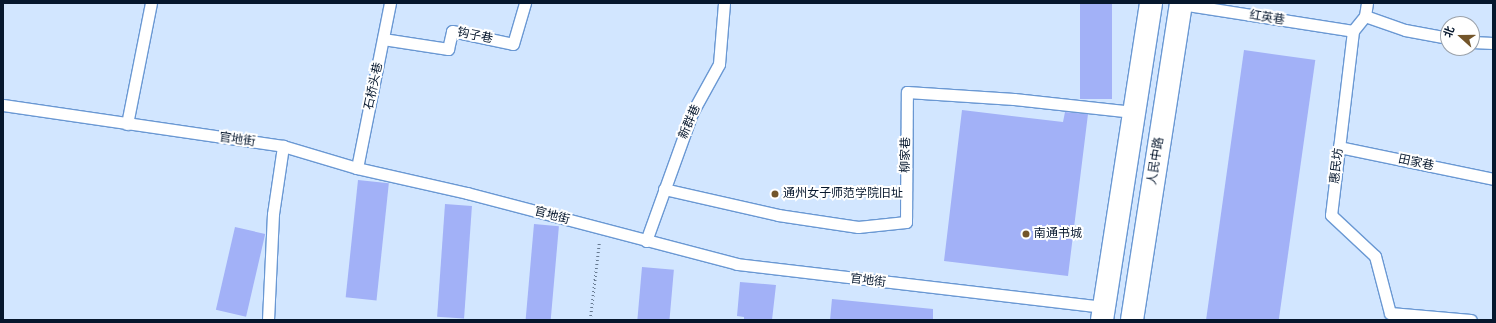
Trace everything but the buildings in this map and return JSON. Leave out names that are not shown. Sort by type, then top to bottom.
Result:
[{"type":"main road","points":[[1103,313],[1151,3]]},
{"type":"main road","name":"人民中路","points":[[1132,320],[1181,3]]},
{"type":"lane","points":[[127,124],[151,3]]},
{"type":"lane","name":"石桥头巷","points":[[357,168],[390,3]]},
{"type":"lane","name":"钩子巷","points":[[383,39],[448,49],[452,31],[513,44],[525,3]]},
{"type":"lane","name":"新群巷","points":[[646,241],[692,113],[719,64],[724,3]]},
{"type":"lane","name":"红英巷","points":[[1181,3],[1353,31]]},
{"type":"lane","points":[[1353,31],[1365,16],[1367,3]]},
{"type":"lane","points":[[1365,16],[1405,30],[1440,37]]},
{"type":"lane","name":"惠民坊","points":[[1353,31],[1331,215],[1375,256],[1390,313],[1471,320]]},
{"type":"lane","points":[[1480,42],[1493,43]]},
{"type":"lane","name":"柳家巷","points":[[664,189],[778,215],[850,226],[906,222],[907,92],[1014,99],[1133,112]]},
{"type":"lane","name":"官地街","points":[[3,105],[283,146],[357,168],[467,193],[737,264],[1103,313]]},
{"type":"lane","points":[[268,320],[273,214],[283,146]]},
{"type":"lane","name":"田家巷","points":[[1339,147],[1493,179]]},
{"type":"path","points":[[590,320],[601,229]]},
{"type":"place","name":"通州女子师范学院旧址","points":[[775,194]]},
{"type":"place","name":"南通书城","points":[[1026,234]]}]
